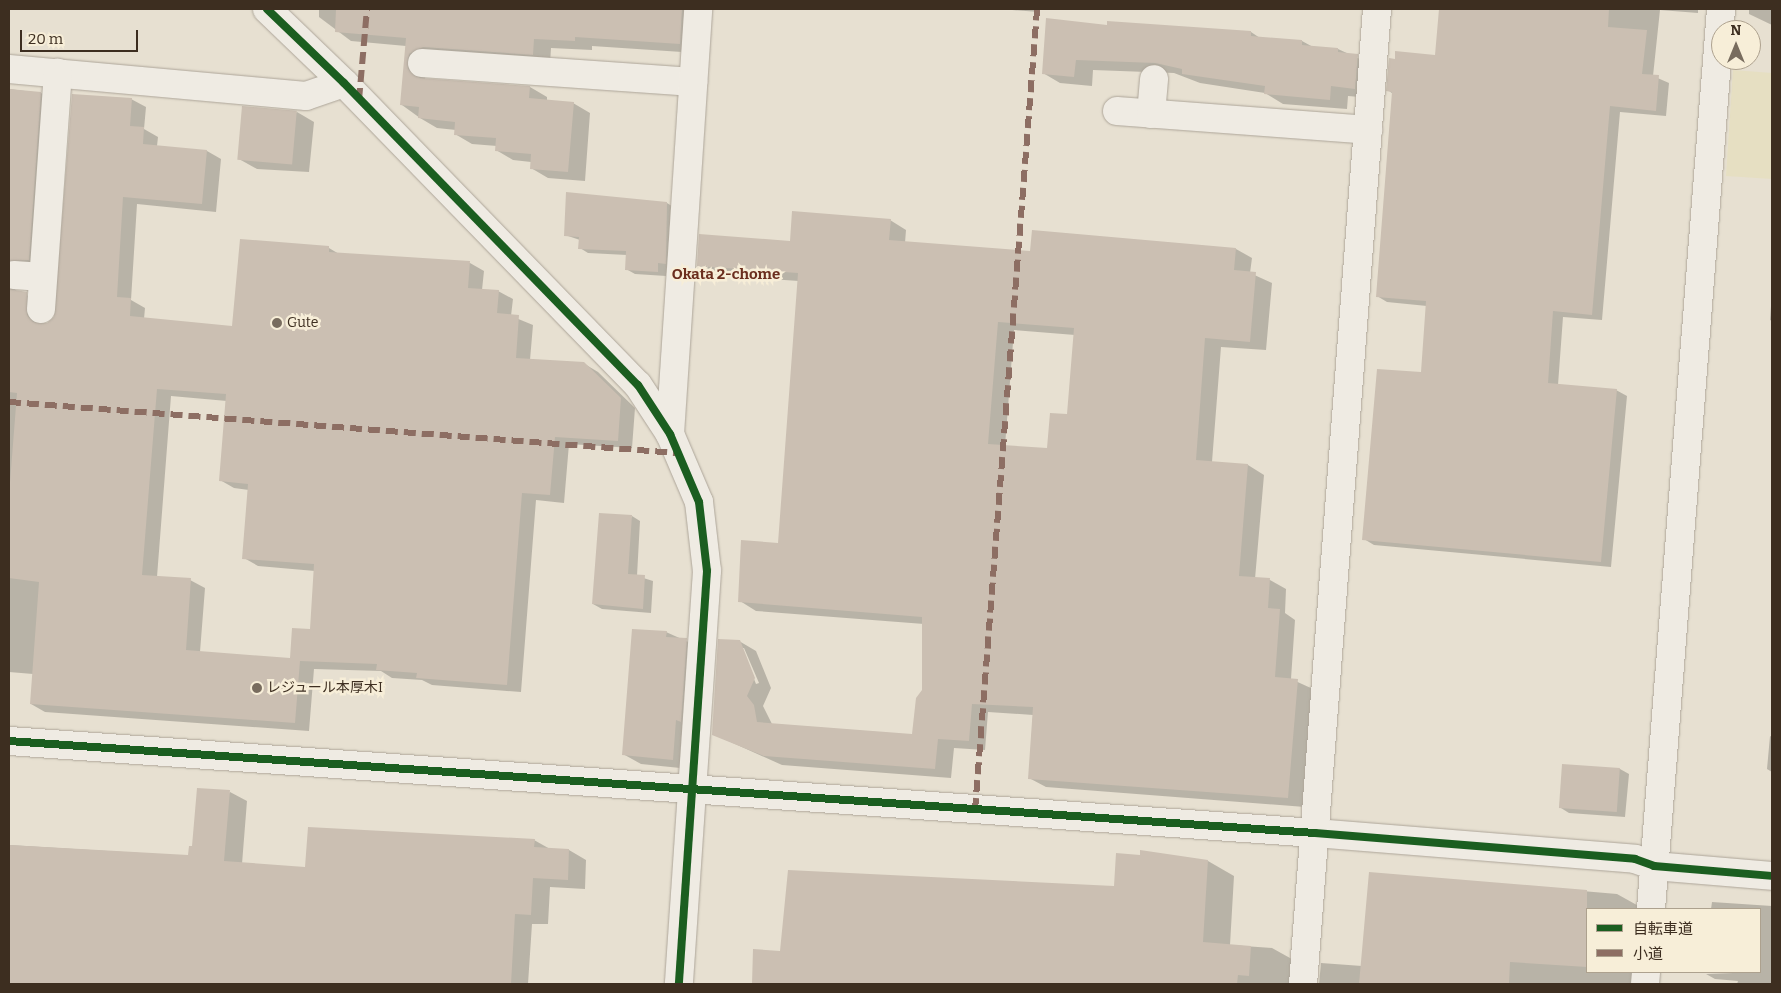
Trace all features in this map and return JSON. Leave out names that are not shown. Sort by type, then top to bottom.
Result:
[{"type":"street","points":[[267,9],[344,83],[638,385],[670,434],[699,502],[707,571],[690,790],[679,984]]},
{"type":"street","points":[[670,434],[698,9]]},
{"type":"street","points":[[1303,984],[1377,9]]},
{"type":"street","points":[[1651,908],[1721,9]]},
{"type":"street","points":[[422,63],[693,82]]},
{"type":"street","points":[[9,69],[306,96],[344,83]]},
{"type":"street","points":[[41,309],[58,73]]},
{"type":"street","points":[[1151,114],[1154,79]]},
{"type":"street","points":[[1117,111],[1368,130]]},
{"type":"street","points":[[14,275],[43,277]]},
{"type":"street","points":[[9,741],[1315,833],[1635,858],[1654,866],[1772,876]]},
{"type":"shaded area","points":[[1733,70],[1772,73],[1772,179],[1726,176]]},
{"type":"building","points":[[336,9],[682,9],[680,44],[575,37],[575,41],[534,39],[533,55],[423,47],[409,54],[408,69],[420,78],[530,86],[529,98],[574,102],[568,172],[530,169],[531,154],[495,151],[496,138],[454,135],[455,122],[418,118],[419,107],[400,105],[406,38],[335,32]]},
{"type":"building","points":[[1439,9],[1609,9],[1608,27],[1647,30],[1642,74],[1659,75],[1656,111],[1610,106],[1592,315],[1553,311],[1548,383],[1617,389],[1601,562],[1362,540],[1377,369],[1421,372],[1426,301],[1376,297],[1392,92],[1386,91],[1389,58],[1395,59],[1395,51],[1435,55]]},
{"type":"building","points":[[1046,18],[1107,25],[1107,21],[1251,31],[1251,36],[1302,40],[1302,45],[1338,48],[1338,52],[1358,54],[1355,89],[1331,86],[1330,100],[1264,94],[1265,86],[1182,74],[1182,69],[1155,63],[1076,60],[1074,77],[1042,74]]},
{"type":"building","points":[[9,89],[41,92],[29,260],[9,261]]},
{"type":"building","points":[[72,94],[132,98],[130,126],[144,127],[143,144],[207,150],[202,204],[123,197],[117,297],[131,298],[130,316],[232,326],[240,239],[329,246],[329,252],[470,261],[468,288],[499,290],[497,313],[519,315],[516,358],[584,362],[621,398],[618,441],[555,437],[550,495],[522,493],[507,685],[416,678],[417,673],[376,670],[377,664],[300,661],[295,723],[30,704],[39,582],[9,578],[9,495],[17,393],[9,392],[9,289],[27,292],[27,315],[33,322],[47,323],[54,317]],"holes":[[[157,389],[226,394],[219,481],[248,484],[242,559],[314,564],[310,629],[292,628],[290,658],[186,650],[191,578],[142,575]]]},
{"type":"building","points":[[242,106],[297,111],[292,165],[237,160]]},
{"type":"building","points":[[566,192],[667,202],[666,264],[658,263],[658,272],[625,270],[626,251],[578,249],[579,237],[564,236]]},
{"type":"building","points":[[792,211],[891,219],[889,240],[1030,251],[1032,230],[1236,248],[1234,270],[1256,272],[1250,342],[1205,338],[1196,460],[1248,464],[1239,576],[1270,578],[1268,608],[1280,609],[1275,677],[1298,679],[1288,798],[1028,779],[1033,707],[972,704],[969,741],[938,739],[935,769],[764,756],[712,735],[718,639],[740,640],[755,678],[747,696],[754,705],[757,722],[912,734],[916,698],[922,690],[922,617],[738,602],[741,540],[778,543],[798,273],[697,266],[699,234],[790,241]],"holes":[[[998,322],[1074,328],[1067,414],[1050,413],[1047,448],[988,444]]]},
{"type":"building","points":[[599,513],[632,515],[628,574],[645,575],[643,609],[592,604]]},
{"type":"building","points":[[632,629],[667,631],[666,637],[687,638],[681,722],[676,720],[673,760],[622,755]]},
{"type":"building","points":[[1562,764],[1620,768],[1617,812],[1559,808]]},
{"type":"building","points":[[197,788],[230,790],[224,861],[305,867],[308,827],[535,839],[534,847],[569,849],[568,880],[533,878],[531,915],[515,914],[511,984],[9,984],[9,845],[188,855],[189,846],[192,846]]},
{"type":"building","points":[[1140,850],[1208,860],[1203,942],[1251,946],[1249,976],[1238,975],[1237,984],[752,984],[753,949],[780,951],[788,870],[1114,886],[1116,853],[1140,855]]},
{"type":"building","points":[[1369,872],[1587,890],[1586,967],[1510,962],[1509,984],[1359,984]]},
{"type":"marked path","points":[[359,100],[367,9]]},
{"type":"marked path","points":[[975,810],[1037,9]]},
{"type":"marked path","points":[[9,402],[677,453]]},
{"type":"cycle path","points":[[267,9],[344,83],[638,385],[670,434],[699,502],[707,571],[679,984]]},
{"type":"cycle path","points":[[9,741],[1315,833],[1635,859],[1654,866],[1772,876]]},
{"type":"place","name":"Gute","points":[[277,323]]},
{"type":"place","name":"レジュール本厚木I","points":[[257,688]]},
{"type":"district","name":"Okata 2-chome","points":[[726,275]]}]
